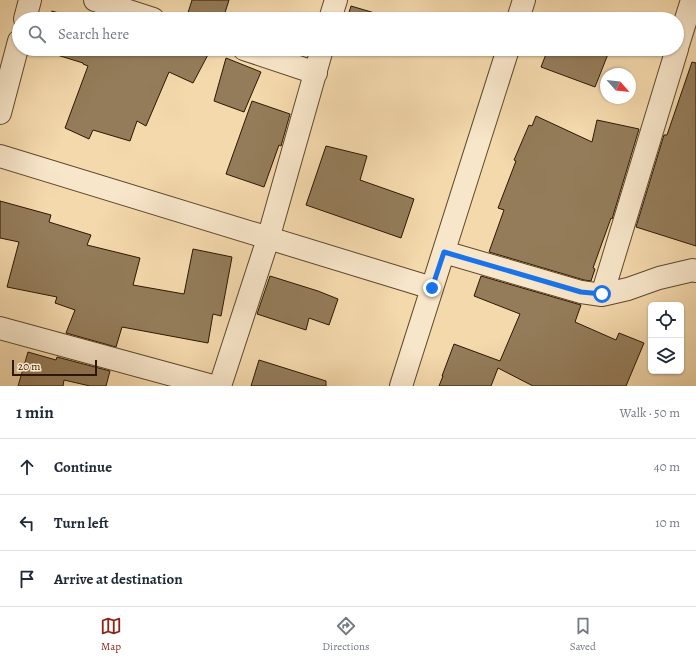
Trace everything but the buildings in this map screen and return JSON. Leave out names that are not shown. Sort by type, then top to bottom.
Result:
[{"type":"street","points":[[27,12],[30,0]]},
{"type":"street","points":[[95,0],[132,12]]},
{"type":"street","points":[[332,12],[336,0]]},
{"type":"street","points":[[520,12],[524,0]]},
{"type":"street","points":[[684,26],[692,0]]},
{"type":"street","points":[[0,113],[15,56]]},
{"type":"street","points":[[265,56],[316,73]]},
{"type":"street","points":[[220,386],[268,239],[320,56]]},
{"type":"street","points":[[401,386],[506,56]]},
{"type":"street","points":[[602,294],[675,56]]},
{"type":"street","points":[[0,156],[432,288]]},
{"type":"street","points":[[444,252],[581,292],[602,294],[628,289],[659,278],[693,270],[696,271]]},
{"type":"street","points":[[0,328],[213,386]]},
{"type":"route","points":[[432,288],[444,252],[581,292],[602,294]]}]
